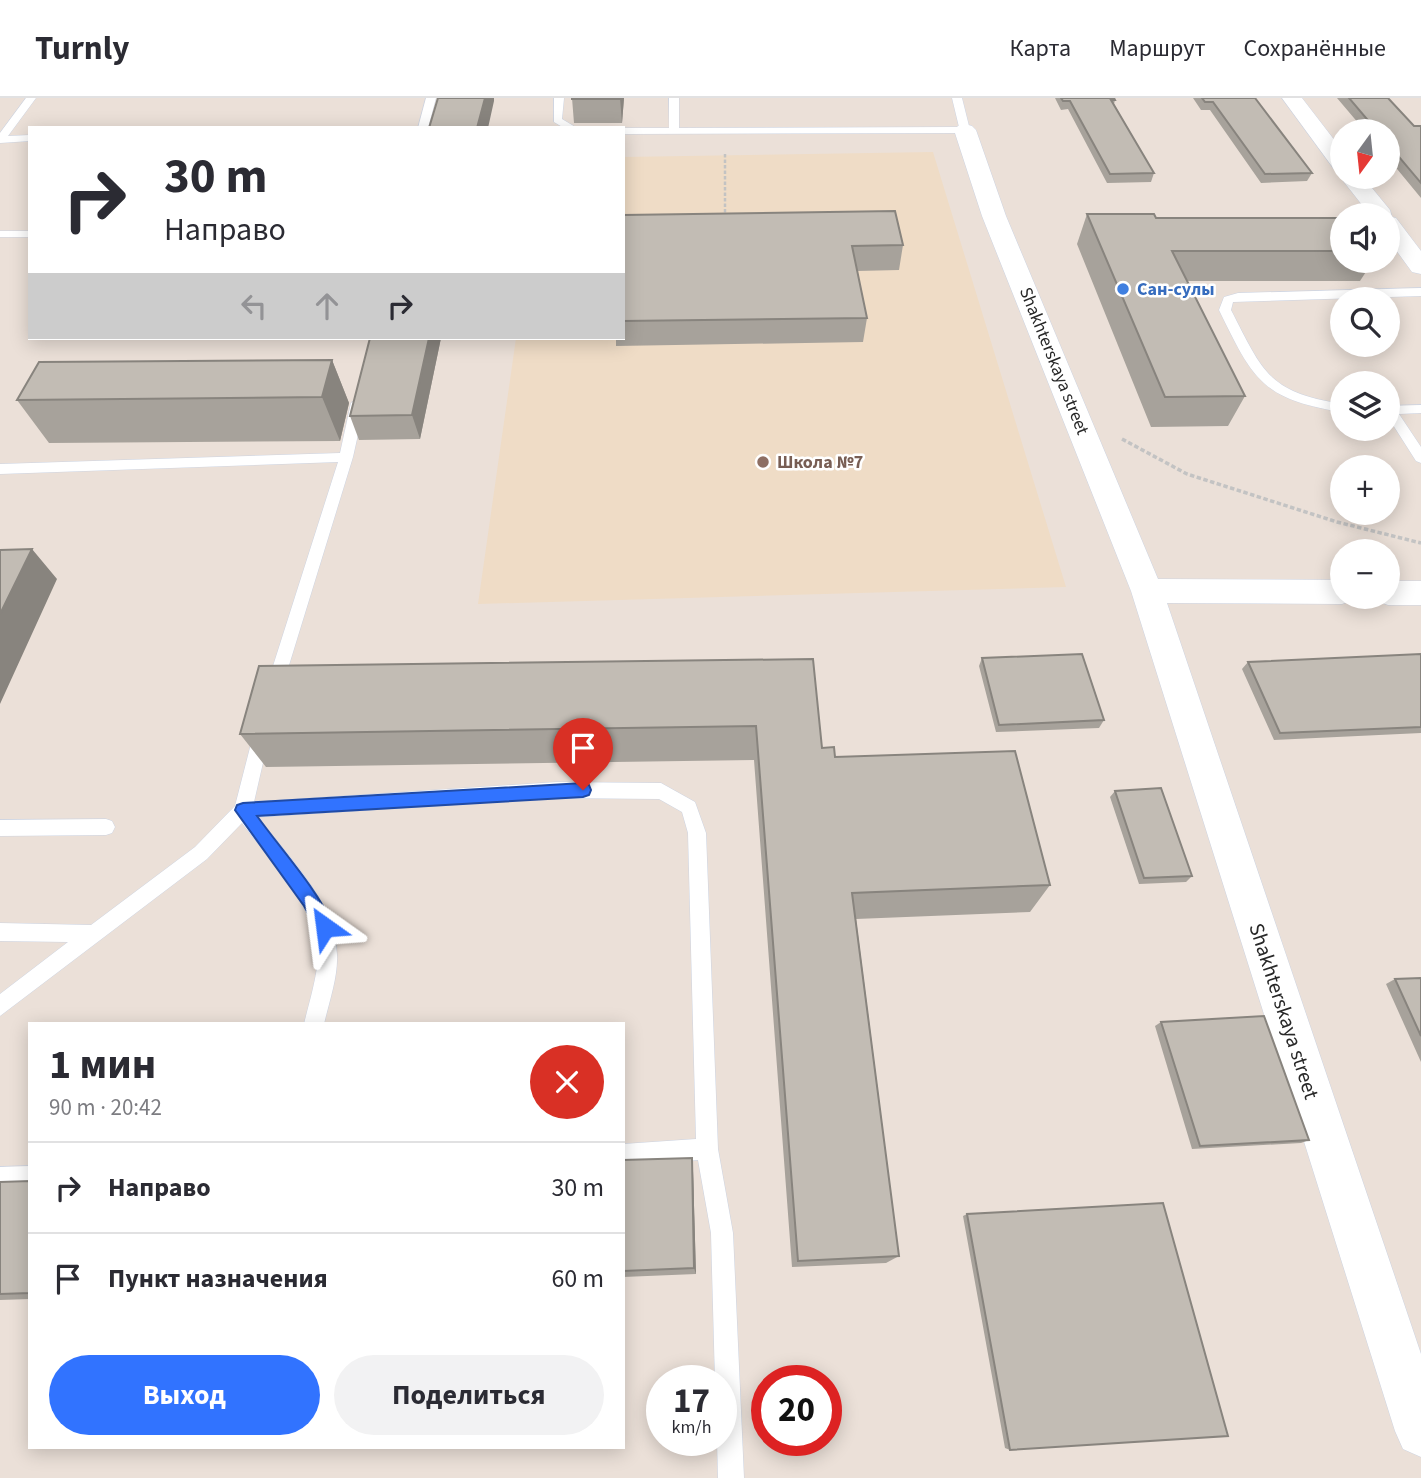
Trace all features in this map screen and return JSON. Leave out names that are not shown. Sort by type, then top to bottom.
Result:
[{"type":"street","points":[[1292,98],[1330,148]]},
{"type":"street","name":"Shakhterskaya street","points":[[961,114],[994,216],[1147,591],[1421,1431]]},
{"type":"street","points":[[1361,189],[1372,203]]},
{"type":"street","points":[[1400,239],[1421,267]]},
{"type":"street","points":[[1147,591],[1330,592]]},
{"type":"street","points":[[1400,593],[1421,593]]},
{"type":"lane","points":[[1,139],[31,98]]},
{"type":"lane","points":[[424,126],[431,98]]},
{"type":"lane","points":[[559,98],[557,120],[568,126]]},
{"type":"lane","points":[[674,98],[674,131]]},
{"type":"lane","points":[[625,131],[724,132],[961,114]]},
{"type":"lane","points":[[1,139],[28,138]]},
{"type":"lane","points":[[0,234],[28,234]]},
{"type":"lane","points":[[1330,406],[1276,389],[1260,376],[1225,310],[1228,300],[1238,297],[1421,292]]},
{"type":"lane","points":[[0,1006],[201,853],[243,810],[286,645],[346,457],[361,391]]},
{"type":"lane","points":[[1400,410],[1421,409]]},
{"type":"lane","points":[[1400,426],[1421,458]]},
{"type":"lane","points":[[0,469],[346,457]]},
{"type":"lane","points":[[243,810],[557,790],[661,791],[689,807],[698,833],[707,1149],[722,1233],[731,1478]]},
{"type":"lane","points":[[243,810],[310,901],[325,927],[328,958],[314,1022]]},
{"type":"lane","points":[[0,828],[106,827]]},
{"type":"lane","points":[[0,932],[95,934]]},
{"type":"lane","points":[[625,1155],[707,1149]]},
{"type":"lane","points":[[0,1178],[28,1177]]},
{"type":"path","points":[[724,132],[725,216]]},
{"type":"path","points":[[1074,411],[1187,474],[1337,523],[1421,543]]},
{"type":"shaded area","name":"Школа №7","points":[[933,152],[1066,587],[478,604],[516,340],[625,340],[625,157]]},
{"type":"building","points":[[438,98],[485,98],[478,126],[430,126]]},
{"type":"building","points":[[620,98],[620,99],[572,99]]},
{"type":"building","points":[[1061,98],[1114,98],[1115,100],[1111,100],[1154,173],[1110,174],[1070,101],[1063,101]]},
{"type":"building","points":[[1202,98],[1255,98],[1312,173],[1265,174],[1213,102],[1205,102]]},
{"type":"building","points":[[1349,98],[1388,98],[1414,126],[1421,126],[1421,183],[1400,158],[1400,119],[1367,119]]},
{"type":"building","points":[[895,211],[903,245],[852,246],[867,318],[625,321],[625,215]]},
{"type":"building","points":[[1087,214],[1154,214],[1156,218],[1330,218],[1330,251],[1172,251],[1245,396],[1165,397]]},
{"type":"building","points":[[369,340],[429,340],[412,415],[350,416]]},
{"type":"building","points":[[332,360],[322,397],[17,400],[39,362]]},
{"type":"building","points":[[32,549],[0,614],[0,550]]},
{"type":"building","points":[[1082,654],[1104,720],[999,725],[982,658]]},
{"type":"building","points":[[1421,654],[1421,727],[1280,733],[1248,662]]},
{"type":"building","points":[[813,659],[822,748],[834,747],[835,757],[1015,751],[1050,885],[852,893],[899,1256],[798,1261],[756,726],[240,734],[259,666]]},
{"type":"building","points":[[1161,788],[1192,876],[1144,878],[1115,791]]},
{"type":"building","points":[[1421,978],[1421,1036],[1395,979]]},
{"type":"building","points":[[1264,1016],[1309,1140],[1200,1146],[1161,1022]]},
{"type":"building","points":[[692,1158],[694,1268],[625,1271],[625,1160]]},
{"type":"building","points":[[28,1181],[28,1293],[0,1294],[0,1182]]},
{"type":"building","points":[[1163,1203],[1228,1436],[1010,1450],[967,1214]]},
{"type":"place","name":"Сан-сулы","points":[[1123,289]]},
{"type":"place","name":"Школа №7","points":[[763,462]]},
{"type":"route","points":[[325,927],[310,901],[243,810],[583,790]]}]
